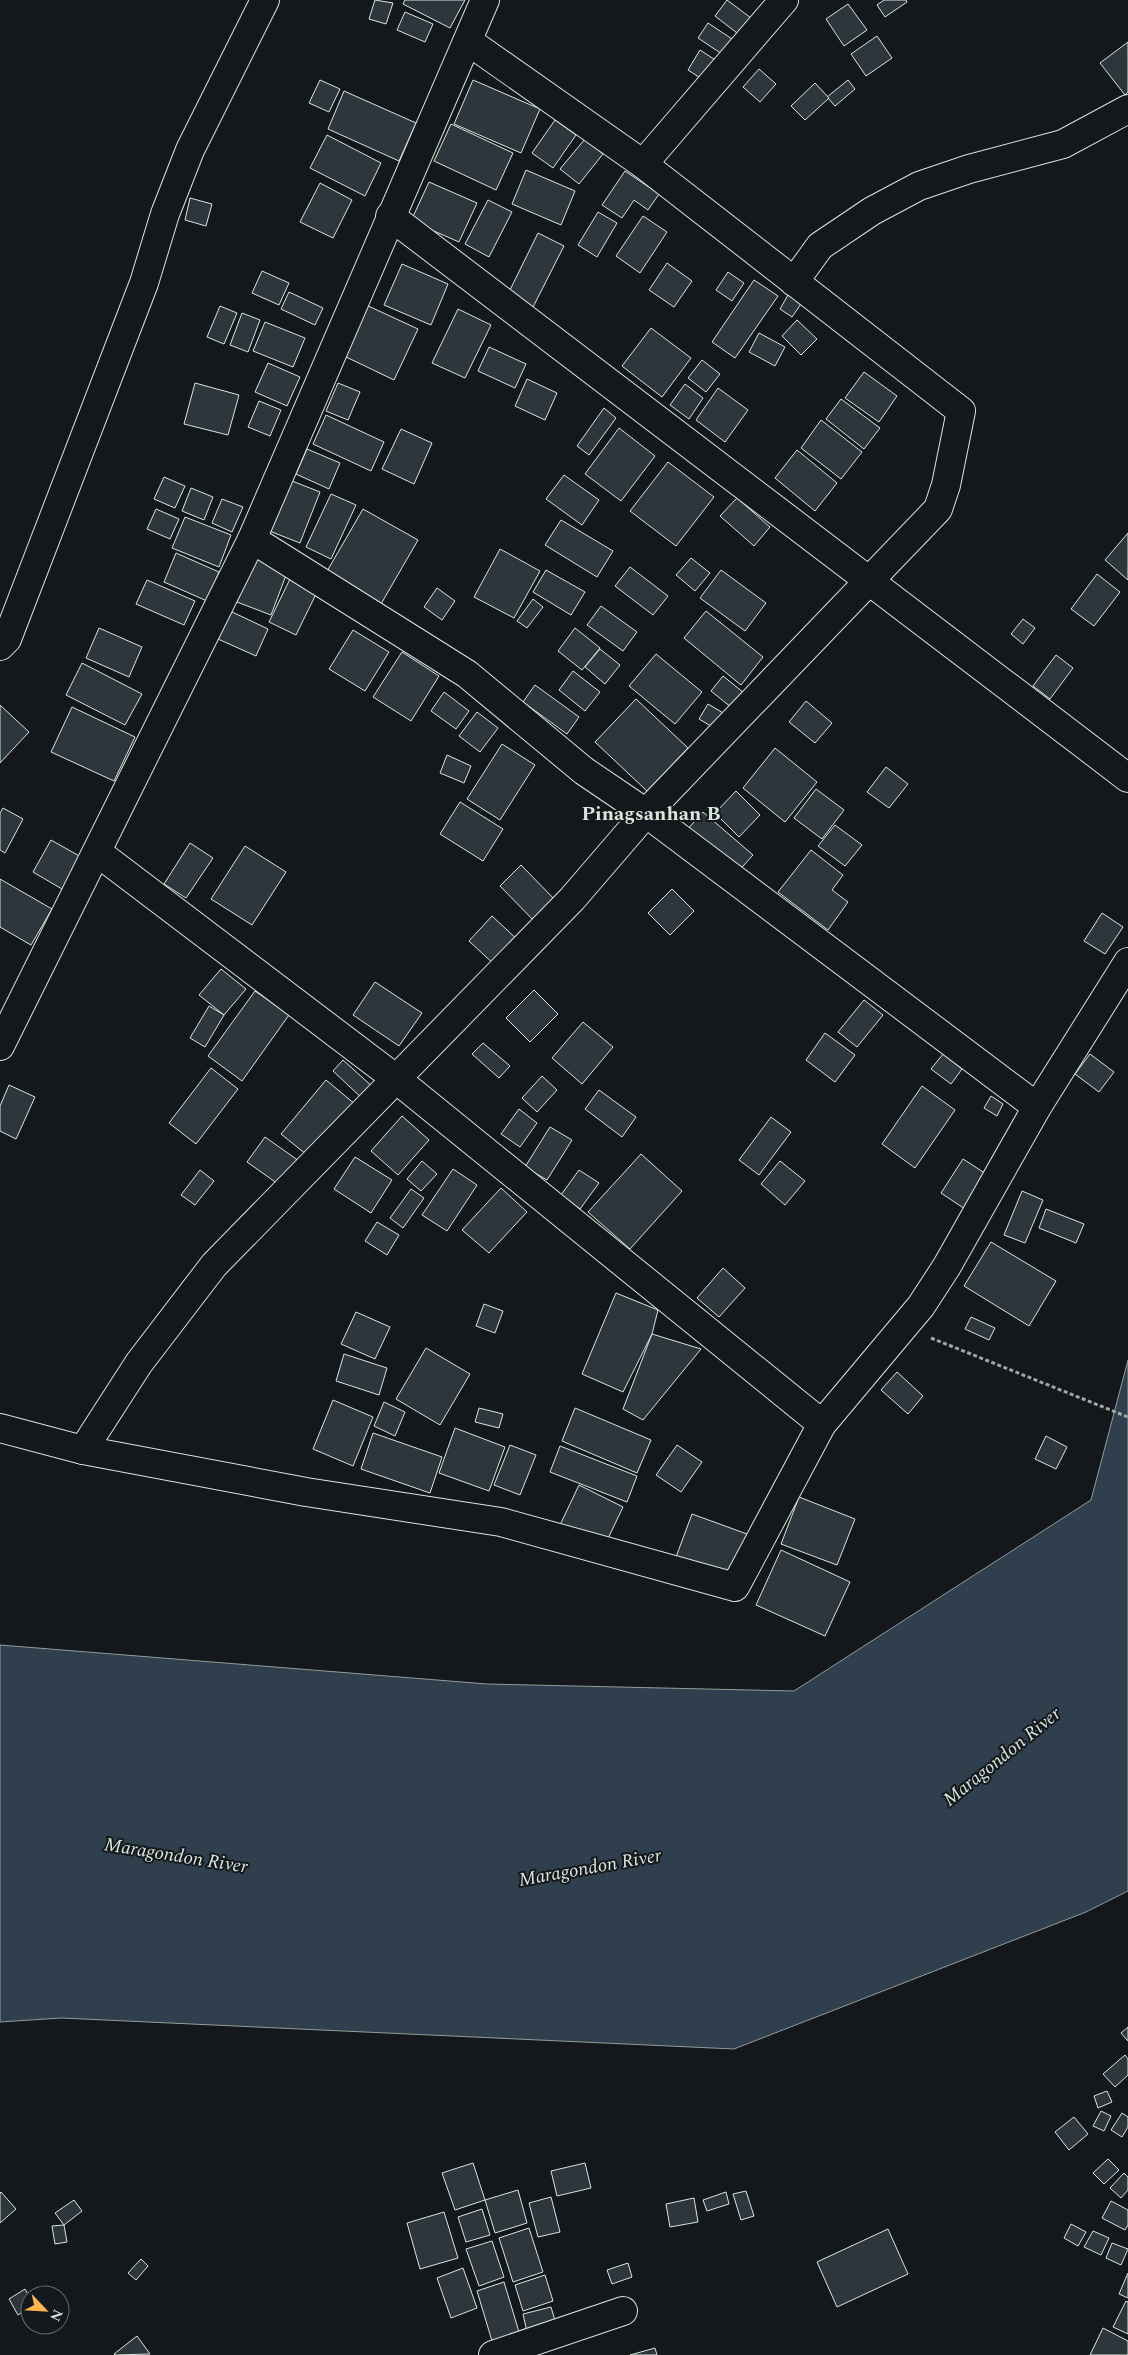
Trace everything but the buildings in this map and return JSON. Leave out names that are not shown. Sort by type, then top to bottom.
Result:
[{"type":"street","points":[[0,646],[7,640],[33,576],[144,283],[165,214],[190,150],[265,0]]},
{"type":"street","points":[[0,1046],[252,539],[485,0]]},
{"type":"street","points":[[643,164],[784,0]]},
{"type":"street","points":[[83,1450],[139,1364],[214,1265],[572,899],[646,813],[938,509],[946,485],[961,411],[643,164],[468,41]]},
{"type":"street","points":[[794,282],[820,246],[872,211],[919,186],[970,169],[1063,144],[1128,109]]},
{"type":"street","points":[[390,216],[1128,778]]},
{"type":"street","points":[[252,539],[467,674],[584,771],[646,813],[1037,1107]]},
{"type":"street","points":[[97,852],[395,1078],[822,1424]]},
{"type":"street","points":[[0,1428],[83,1450],[306,1492],[501,1522],[735,1587],[822,1424],[904,1327],[947,1266],[1037,1107],[1128,962]]},
{"type":"street","points":[[493,2355],[624,2311]]},
{"type":"path","points":[[904,1327],[1128,1417]]},
{"type":"water","name":"Maragondon River","points":[[1128,1360],[1128,1891],[1086,1912],[734,2049],[61,2018],[0,2022],[0,1645],[487,1684],[794,1691],[1091,1500]]},
{"type":"district","name":"Pinagsanhan B","points":[[651,814]]}]
